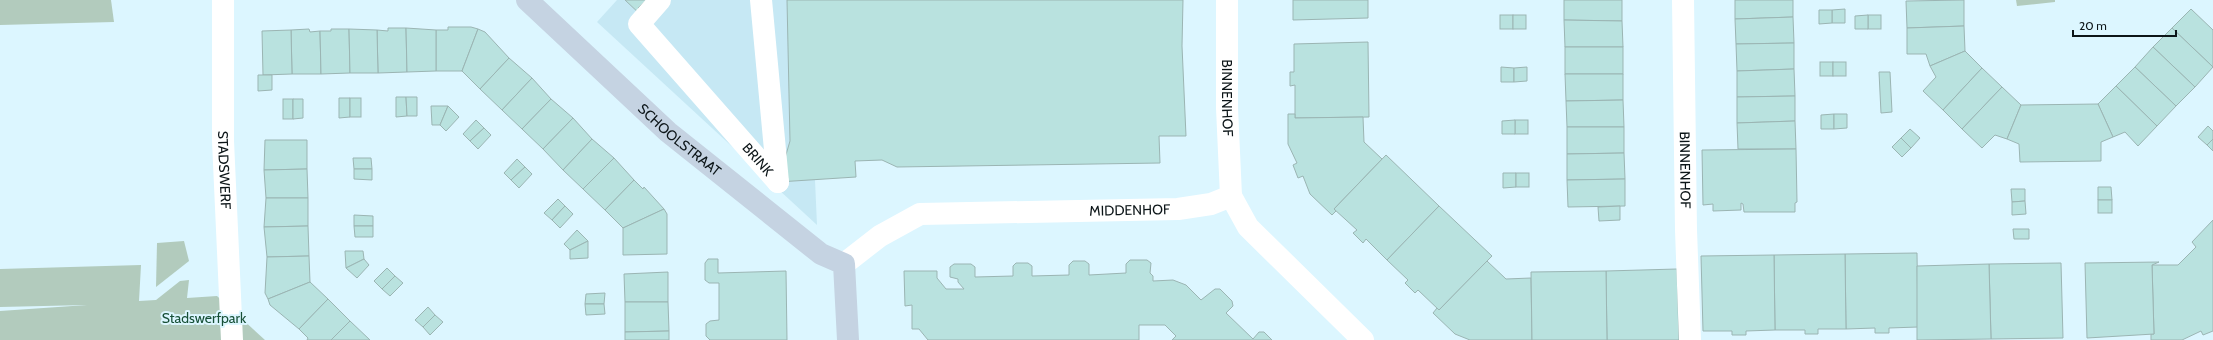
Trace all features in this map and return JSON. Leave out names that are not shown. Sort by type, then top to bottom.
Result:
[{"type":"street","name":"STADSWERF","points":[[223,0],[223,141],[232,340]]},
{"type":"street","name":"SCHOOLSTRAAT","points":[[527,0],[668,132],[821,254],[844,264]]},
{"type":"street","name":"BRINK","points":[[660,0],[639,24],[778,182],[760,0]]},
{"type":"street","name":"BINNENHOF","points":[[1227,0],[1227,108],[1231,196]]},
{"type":"street","name":"BINNENHOF","points":[[1682,0],[1686,230],[1690,340]]},
{"type":"street","name":"MIDDENHOF","points":[[844,264],[880,236],[920,214],[1178,209],[1211,204],[1231,196]]},
{"type":"street","points":[[1231,196],[1248,227],[1363,340]]},
{"type":"street","points":[[844,264],[848,340]]},
{"type":"shaded area","points":[[617,0],[807,0],[817,225],[597,22]]},
{"type":"green space","points":[[0,0],[111,0],[114,22],[0,25]]},
{"type":"green space","points":[[2016,0],[2055,0],[2055,2],[2017,6]]},
{"type":"green space","points":[[184,241],[189,261],[156,287],[157,243]]},
{"type":"green space","name":"Stadswerfpark","points":[[141,265],[139,301],[156,300],[180,281],[189,280],[187,298],[217,296],[265,340],[0,340],[0,311],[87,305],[0,307],[0,269]]},
{"type":"building","points":[[625,0],[646,0],[638,8],[644,14],[642,16]]},
{"type":"building","points":[[787,0],[1183,0],[1182,46],[1186,136],[1159,136],[1160,163],[897,167],[882,160],[855,161],[856,177],[778,182],[790,141]]},
{"type":"building","points":[[1293,0],[1368,0],[1368,18],[1293,20]]},
{"type":"building","points":[[1564,0],[1622,0],[1622,21],[1564,20]]},
{"type":"building","points":[[1735,0],[1793,0],[1793,17],[1735,19]]},
{"type":"building","points":[[1964,0],[1964,26],[1907,28],[1906,1]]},
{"type":"building","points":[[1845,9],[1845,23],[1832,23],[1832,10]]},
{"type":"building","points":[[2191,9],[2213,30],[2213,67],[2172,28]]},
{"type":"building","points":[[1819,10],[1832,10],[1832,23],[1819,24]]},
{"type":"building","points":[[1500,15],[1513,15],[1513,29],[1500,29]]},
{"type":"building","points":[[1513,15],[1526,15],[1526,29],[1513,29]]},
{"type":"building","points":[[1868,15],[1881,15],[1881,29],[1868,29]]},
{"type":"building","points":[[1868,15],[1868,29],[1855,29],[1855,16]]},
{"type":"building","points":[[1793,17],[1794,43],[1736,44],[1735,19]]},
{"type":"building","points":[[1564,20],[1622,21],[1623,47],[1565,47]]},
{"type":"building","points":[[1964,26],[1965,51],[1930,66],[1926,54],[1907,54],[1907,28]]},
{"type":"building","points":[[448,27],[471,27],[478,29],[462,71],[436,71],[436,30],[448,30]]},
{"type":"building","points":[[388,28],[406,28],[407,72],[378,73],[377,30],[388,31]]},
{"type":"building","points":[[406,28],[436,30],[436,71],[407,72]]},
{"type":"building","points":[[2172,28],[2213,67],[2195,87],[2153,47]]},
{"type":"building","points":[[309,29],[310,32],[320,31],[321,74],[292,74],[291,30]]},
{"type":"building","points":[[331,29],[349,29],[350,73],[321,74],[320,31],[331,31]]},
{"type":"building","points":[[349,29],[377,30],[378,73],[350,73]]},
{"type":"building","points":[[478,29],[485,32],[509,58],[480,89],[462,71]]},
{"type":"building","points":[[291,30],[292,74],[263,75],[262,31]]},
{"type":"building","points":[[1368,42],[1369,117],[1295,118],[1295,85],[1290,86],[1290,72],[1294,72],[1294,44]]},
{"type":"building","points":[[1794,43],[1794,69],[1737,71],[1736,44]]},
{"type":"building","points":[[1565,47],[1623,47],[1623,74],[1565,74]]},
{"type":"building","points":[[2153,47],[2195,87],[2176,106],[2135,67]]},
{"type":"building","points":[[1965,51],[1982,68],[1943,110],[1923,91],[1936,77],[1930,66]]},
{"type":"building","points":[[509,58],[532,78],[502,110],[480,89]]},
{"type":"building","points":[[1820,62],[1833,62],[1833,76],[1820,76]]},
{"type":"building","points":[[1833,62],[1846,62],[1846,76],[1833,76]]},
{"type":"building","points":[[1501,67],[1514,68],[1514,82],[1501,82]]},
{"type":"building","points":[[1527,67],[1527,81],[1514,82],[1514,68]]},
{"type":"building","points":[[2135,67],[2176,106],[2157,126],[2116,86]]},
{"type":"building","points":[[1982,68],[2002,87],[1962,129],[1943,110]]},
{"type":"building","points":[[1794,69],[1795,96],[1737,97],[1737,71]]},
{"type":"building","points":[[1879,72],[1890,72],[1892,112],[1881,113]]},
{"type":"building","points":[[1565,74],[1623,74],[1623,100],[1566,101]]},
{"type":"building","points":[[258,75],[272,75],[272,90],[258,91]]},
{"type":"building","points":[[532,78],[551,99],[522,129],[502,110]]},
{"type":"building","points":[[2116,86],[2157,126],[2138,146],[2125,132],[2113,137],[2098,104]]},
{"type":"building","points":[[2002,87],[2021,105],[2007,139],[1995,135],[1982,148],[1962,129]]},
{"type":"building","points":[[1795,96],[1795,121],[1737,123],[1737,97]]},
{"type":"building","points":[[396,97],[406,97],[407,116],[396,117]]},
{"type":"building","points":[[406,97],[417,97],[417,116],[407,116]]},
{"type":"building","points":[[339,98],[350,98],[350,117],[339,118]]},
{"type":"building","points":[[350,98],[361,98],[361,117],[350,117]]},
{"type":"building","points":[[283,99],[293,99],[293,119],[283,119]]},
{"type":"building","points":[[293,99],[303,99],[303,118],[293,119]]},
{"type":"building","points":[[551,99],[573,118],[543,149],[522,129]]},
{"type":"building","points":[[1623,100],[1624,127],[1567,127],[1566,101]]},
{"type":"building","points":[[2098,104],[2113,137],[2101,142],[2101,161],[2020,162],[2019,144],[2007,139],[2021,105]]},
{"type":"building","points":[[431,106],[448,106],[440,125],[432,125]]},
{"type":"building","points":[[448,106],[459,117],[446,131],[440,125]]},
{"type":"building","points":[[1288,114],[1295,114],[1295,118],[1363,117],[1364,142],[1382,159],[1334,209],[1336,211],[1332,215],[1310,194],[1303,176],[1298,178],[1293,165],[1297,163],[1288,144]]},
{"type":"building","points":[[1834,114],[1834,129],[1821,129],[1821,115]]},
{"type":"building","points":[[1834,114],[1847,114],[1847,128],[1834,129]]},
{"type":"building","points":[[573,118],[592,139],[563,170],[543,149]]},
{"type":"building","points":[[476,120],[484,128],[470,141],[463,134]]},
{"type":"building","points":[[1515,120],[1528,120],[1528,134],[1515,134]]},
{"type":"building","points":[[1515,120],[1515,134],[1502,134],[1502,121]]},
{"type":"building","points":[[1795,121],[1796,149],[1738,149],[1737,123]]},
{"type":"building","points":[[2208,126],[2213,131],[2213,139],[2207,145],[2198,137]]},
{"type":"building","points":[[1567,127],[1624,127],[1624,153],[1567,154]]},
{"type":"building","points":[[484,128],[491,135],[478,149],[470,141]]},
{"type":"building","points":[[1910,129],[1920,138],[1911,148],[1901,138]]},
{"type":"building","points":[[1901,138],[1911,148],[1902,157],[1892,147]]},
{"type":"building","points":[[592,139],[614,158],[583,189],[563,170]]},
{"type":"building","points":[[2213,139],[2213,151],[2207,145]]},
{"type":"building","points":[[265,140],[307,140],[307,169],[264,170]]},
{"type":"building","points":[[1796,149],[1797,202],[1795,203],[1795,212],[1744,212],[1743,204],[1741,203],[1741,210],[1713,211],[1713,204],[1703,205],[1702,150]]},
{"type":"building","points":[[1624,153],[1625,179],[1567,180],[1567,154]]},
{"type":"building","points":[[1386,155],[1439,206],[1387,260],[1366,239],[1363,243],[1353,233],[1357,230],[1334,209]]},
{"type":"building","points":[[353,158],[371,158],[372,169],[354,169]]},
{"type":"building","points":[[614,158],[634,180],[605,210],[583,189]]},
{"type":"building","points":[[517,159],[525,167],[511,180],[504,173]]},
{"type":"building","points":[[525,167],[532,174],[519,188],[511,180]]},
{"type":"building","points":[[307,169],[308,198],[266,198],[264,170]]},
{"type":"building","points":[[354,169],[372,169],[372,180],[354,179]]},
{"type":"building","points":[[1503,173],[1516,173],[1516,187],[1503,188]]},
{"type":"building","points":[[1516,173],[1529,173],[1529,187],[1516,187]]},
{"type":"building","points":[[1625,179],[1625,206],[1568,207],[1567,180]]},
{"type":"building","points":[[634,180],[643,189],[644,187],[664,209],[623,228],[605,210]]},
{"type":"building","points":[[2098,187],[2111,187],[2112,200],[2098,200]]},
{"type":"building","points":[[2011,189],[2025,189],[2025,201],[2012,202]]},
{"type":"building","points":[[266,198],[308,198],[308,226],[264,227]]},
{"type":"building","points":[[558,199],[565,206],[552,220],[544,213]]},
{"type":"building","points":[[2098,200],[2112,200],[2112,213],[2098,213]]},
{"type":"building","points":[[2025,201],[2026,214],[2012,215],[2012,202]]},
{"type":"building","points":[[565,206],[573,214],[560,228],[552,220]]},
{"type":"building","points":[[1439,206],[1492,256],[1439,310],[1418,290],[1415,293],[1405,283],[1408,280],[1387,260]]},
{"type":"building","points":[[1620,206],[1620,220],[1599,221],[1598,207]]},
{"type":"building","points":[[664,209],[667,214],[667,254],[623,255],[623,228]]},
{"type":"building","points":[[354,215],[373,216],[373,226],[354,226]]},
{"type":"building","points":[[2213,220],[2213,331],[2203,335],[2201,331],[2182,340],[2151,340],[2151,334],[2154,334],[2152,265],[2178,265],[2196,247],[2192,242]]},
{"type":"building","points":[[308,226],[309,256],[267,257],[264,227]]},
{"type":"building","points":[[354,226],[373,226],[373,237],[355,237]]},
{"type":"building","points":[[2013,229],[2029,229],[2029,239],[2014,239]]},
{"type":"building","points":[[577,230],[588,241],[570,250],[564,244]]},
{"type":"building","points":[[588,241],[588,258],[570,259],[570,250]]},
{"type":"building","points":[[345,251],[363,251],[364,259],[346,268]]},
{"type":"building","points":[[1917,253],[1918,327],[1889,328],[1889,333],[1875,333],[1875,328],[1846,329],[1845,254]]},
{"type":"building","points":[[1845,254],[1846,329],[1818,329],[1818,334],[1805,334],[1805,330],[1775,330],[1774,255]]},
{"type":"building","points":[[1774,255],[1775,330],[1746,331],[1746,335],[1732,335],[1732,331],[1703,331],[1701,256]]},
{"type":"building","points":[[309,256],[310,282],[268,299],[265,293],[267,257]]},
{"type":"building","points":[[364,259],[369,265],[357,278],[346,268]]},
{"type":"building","points":[[708,259],[718,259],[718,273],[786,271],[787,340],[710,340],[706,336],[706,324],[710,321],[719,320],[719,283],[709,283],[705,280],[705,263]]},
{"type":"building","points":[[1130,260],[1147,260],[1151,263],[1150,273],[1153,276],[1153,281],[1173,280],[1186,285],[1201,300],[1215,289],[1220,289],[1232,301],[1233,306],[1226,313],[1253,339],[1259,332],[1264,332],[1272,340],[1172,340],[1176,336],[1165,325],[1139,325],[1139,340],[928,340],[919,329],[912,329],[912,305],[905,306],[904,271],[937,271],[937,278],[946,289],[964,289],[958,282],[958,279],[950,277],[950,267],[954,264],[971,264],[975,267],[975,277],[1013,276],[1013,266],[1016,263],[1028,263],[1032,266],[1032,276],[1069,275],[1069,265],[1073,261],[1085,261],[1089,264],[1089,275],[1126,273],[1126,264]]},
{"type":"building","points":[[1487,261],[1506,279],[1531,278],[1532,340],[1470,340],[1455,334],[1433,313],[1437,308],[1439,310]]},
{"type":"building","points":[[2159,262],[2152,265],[2154,334],[2087,338],[2085,263]]},
{"type":"building","points":[[2061,263],[2063,338],[1991,339],[1989,264]]},
{"type":"building","points":[[1989,264],[1991,339],[1917,340],[1917,266]]},
{"type":"building","points":[[387,268],[395,276],[382,289],[374,281]]},
{"type":"building","points":[[1677,269],[1679,340],[1607,340],[1606,271]]},
{"type":"building","points":[[1606,271],[1607,340],[1532,340],[1531,272]]},
{"type":"building","points":[[668,272],[668,302],[625,302],[624,274]]},
{"type":"building","points":[[395,276],[403,283],[390,296],[382,289]]},
{"type":"building","points":[[310,282],[328,299],[299,329],[270,305],[268,299]]},
{"type":"building","points":[[605,293],[604,304],[585,304],[586,294]]},
{"type":"building","points":[[328,299],[350,321],[331,340],[307,340],[308,338],[299,329]]},
{"type":"building","points":[[625,302],[668,302],[669,331],[625,332]]},
{"type":"building","points":[[585,304],[604,304],[605,314],[586,315]]},
{"type":"building","points":[[428,307],[435,315],[423,327],[415,320]]},
{"type":"building","points":[[435,315],[443,322],[430,335],[423,327]]},
{"type":"building","points":[[350,321],[370,340],[331,340]]},
{"type":"building","points":[[669,331],[669,340],[625,340],[625,332]]}]
